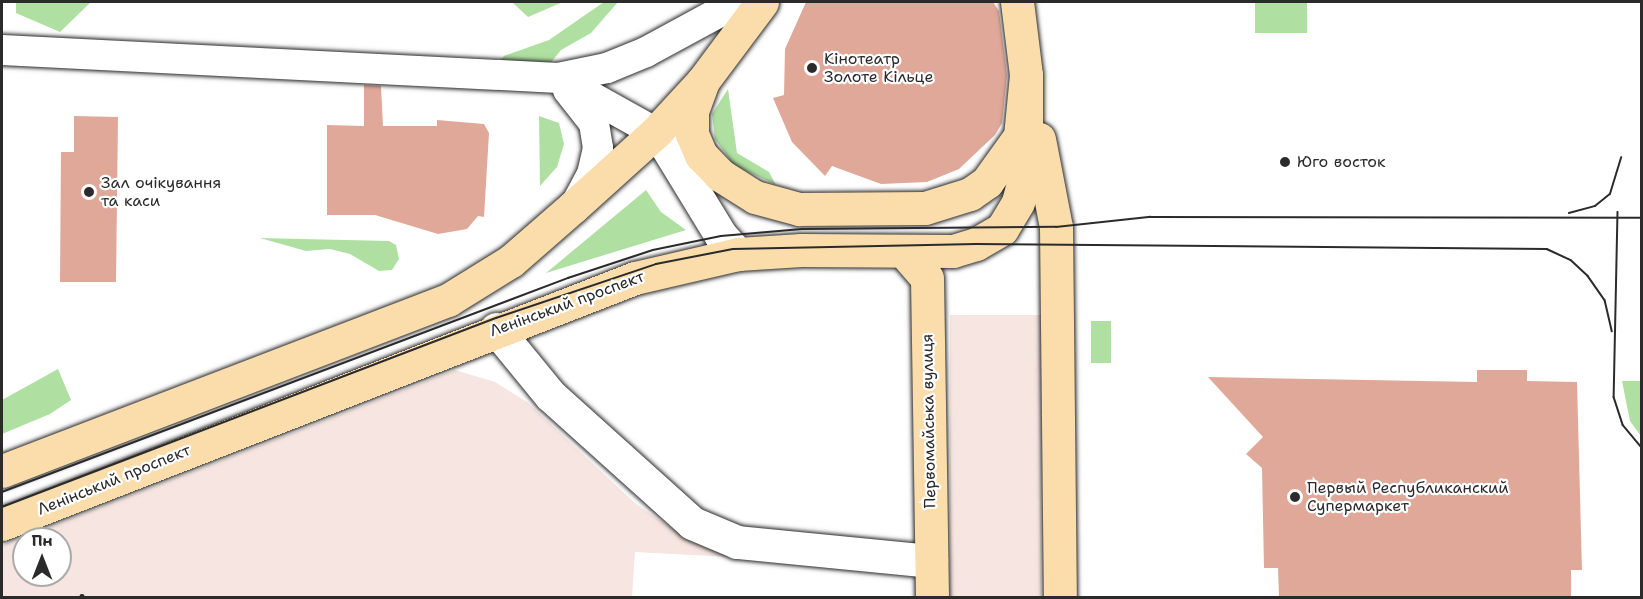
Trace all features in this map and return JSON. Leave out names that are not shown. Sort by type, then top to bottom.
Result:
[{"type":"main road","points":[[2,471],[375,332],[448,300],[511,261],[657,131],[703,81],[762,2]]},
{"type":"main road","points":[[1017,2],[1026,75],[1056,246],[1060,597]]},
{"type":"main road","points":[[703,81],[692,111],[692,134],[701,154],[720,175],[755,197],[799,209],[925,208],[958,198],[987,182],[1020,136],[1026,75]]},
{"type":"main road","name":"Ленінський проспект","points":[[2,524],[496,329],[635,278],[738,254],[801,250],[904,253],[953,251],[1002,229],[1018,202],[1026,172],[1026,75]]},
{"type":"main road","points":[[657,131],[721,236],[738,254]]},
{"type":"main road","name":"Первомайська вулиця","points":[[904,253],[927,278],[932,597]]},
{"type":"main road","points":[[496,329],[550,395],[692,523],[737,542],[931,561]]},
{"type":"street","points":[[2,50],[558,78],[607,68],[646,52],[738,2]]},
{"type":"street","points":[[558,78],[657,131],[720,175]]},
{"type":"street","points":[[558,78],[594,123],[598,148],[592,174],[573,207]]},
{"type":"shaded area","points":[[950,315],[1041,315],[1041,597],[950,597]]},
{"type":"shaded area","points":[[455,370],[495,382],[527,402],[636,504],[683,536],[731,557],[635,552],[632,597],[2,598],[2,545],[12,541],[12,587],[72,587],[72,527],[49,527]]},
{"type":"green space","points":[[16,2],[91,2],[60,32],[16,13]]},
{"type":"green space","points":[[512,2],[563,2],[528,17]]},
{"type":"green space","points":[[604,2],[618,2],[591,33],[561,50],[548,66],[497,64],[504,56],[549,40]]},
{"type":"green space","points":[[1255,2],[1307,2],[1307,33],[1255,33]]},
{"type":"green space","points":[[728,89],[737,153],[769,172],[776,185],[734,165],[715,139],[712,114]]},
{"type":"green space","points":[[539,116],[559,123],[564,144],[557,167],[540,186]]},
{"type":"green space","points":[[646,190],[661,212],[686,230],[546,273]]},
{"type":"green space","points":[[260,238],[389,241],[396,245],[399,259],[392,270],[379,271],[350,254],[330,249],[306,251]]},
{"type":"green space","points":[[1091,321],[1111,321],[1111,363],[1091,363]]},
{"type":"green space","points":[[58,369],[71,400],[50,414],[2,434],[2,400]]},
{"type":"green space","points":[[1622,381],[1641,381],[1641,436],[1630,421]]},
{"type":"building","points":[[806,2],[993,2],[999,11],[1007,75],[1002,123],[995,135],[959,169],[927,182],[881,184],[832,166],[825,176],[792,142],[773,98],[784,95],[785,49]]},
{"type":"building","points":[[364,85],[381,86],[383,126],[437,126],[437,120],[484,124],[489,133],[484,217],[478,216],[467,229],[438,234],[375,215],[327,215],[327,125],[364,126]]},
{"type":"building","name":"Зал очікування та каси","points":[[74,116],[118,117],[116,282],[60,282],[61,152],[74,152]]},
{"type":"building","points":[[1477,370],[1527,370],[1527,381],[1577,382],[1582,570],[1571,570],[1571,597],[1279,597],[1278,568],[1264,568],[1262,468],[1246,454],[1263,437],[1208,377],[1477,382]]},
{"type":"tram line","points":[[1569,213],[1595,206],[1610,194],[1621,158]]},
{"type":"tram line","points":[[1618,212],[1614,397],[1623,425],[1642,448]]},
{"type":"tram line","points":[[2,492],[568,278],[653,250],[721,236],[802,229],[1056,227],[1150,217],[1642,218]]},
{"type":"tram line","points":[[2,507],[496,318],[656,264],[733,249],[976,244],[1547,249],[1571,260],[1588,276],[1605,300],[1612,331]]},
{"type":"place","name":"Кінотеатр Золоте Кільце","points":[[812,68]]},
{"type":"place","name":"Юго восток","points":[[1285,162]]},
{"type":"place","name":"Зал очікування та каси","points":[[89,192]]},
{"type":"place","name":"Первый Республиканский Супермаркет","points":[[1295,497]]}]
